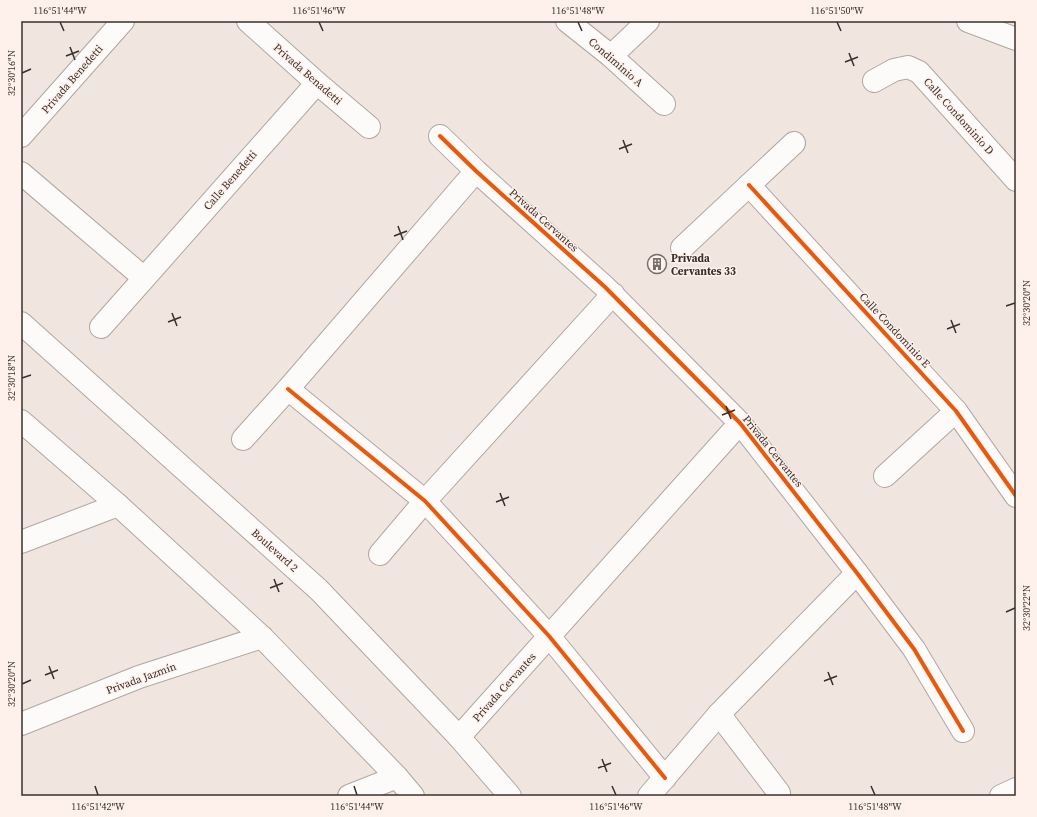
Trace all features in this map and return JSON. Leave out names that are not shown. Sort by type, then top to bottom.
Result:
[{"type":"street","name":"Privada Benedetti","points":[[21,136],[122,21]]},
{"type":"street","name":"Privada Benadetti","points":[[248,21],[369,127]]},
{"type":"street","name":"Condiminio A","points":[[567,21],[612,56],[664,104]]},
{"type":"street","points":[[612,56],[648,21]]},
{"type":"street","points":[[968,21],[1016,39]]},
{"type":"street","name":"Calle Condominio D","points":[[874,81],[894,70],[908,67],[919,72],[1016,180]]},
{"type":"street","name":"Calle Benedetti","points":[[101,327],[317,83]]},
{"type":"street","name":"Privada Cervantes","points":[[440,136],[613,294],[740,423],[914,649],[963,731]]},
{"type":"street","points":[[682,248],[794,143]]},
{"type":"street","points":[[243,439],[288,389],[476,170]]},
{"type":"street","points":[[21,173],[144,278]]},
{"type":"street","name":"Calle Condominio E","points":[[749,185],[956,410],[1016,496]]},
{"type":"street","points":[[380,554],[425,501],[613,294]]},
{"type":"street","name":"Boulevard 2","points":[[21,323],[319,590],[459,737],[510,796]]},
{"type":"street","points":[[288,389],[425,501],[549,636],[665,778]]},
{"type":"street","points":[[885,476],[956,410]]},
{"type":"street","points":[[21,421],[118,505],[262,637],[397,777],[413,796]]},
{"type":"street","name":"Privada Cervantes","points":[[459,737],[740,423]]},
{"type":"street","points":[[21,542],[118,505]]},
{"type":"street","points":[[649,796],[719,714],[857,573]]},
{"type":"street","name":"Privada Jazmín","points":[[21,724],[139,677],[262,637]]},
{"type":"street","points":[[719,714],[779,793]]},
{"type":"street","points":[[349,796],[397,777]]},
{"type":"street","points":[[1001,796],[1016,789]]},
{"type":"cycle path","points":[[440,136],[476,171],[605,287],[740,423],[914,649],[963,731]]},
{"type":"cycle path","points":[[749,185],[956,411],[1016,496]]},
{"type":"cycle path","points":[[288,389],[425,501],[549,636],[665,778]]},
{"type":"place","name":"Privada Cervantes 33","points":[[657,264]]}]
